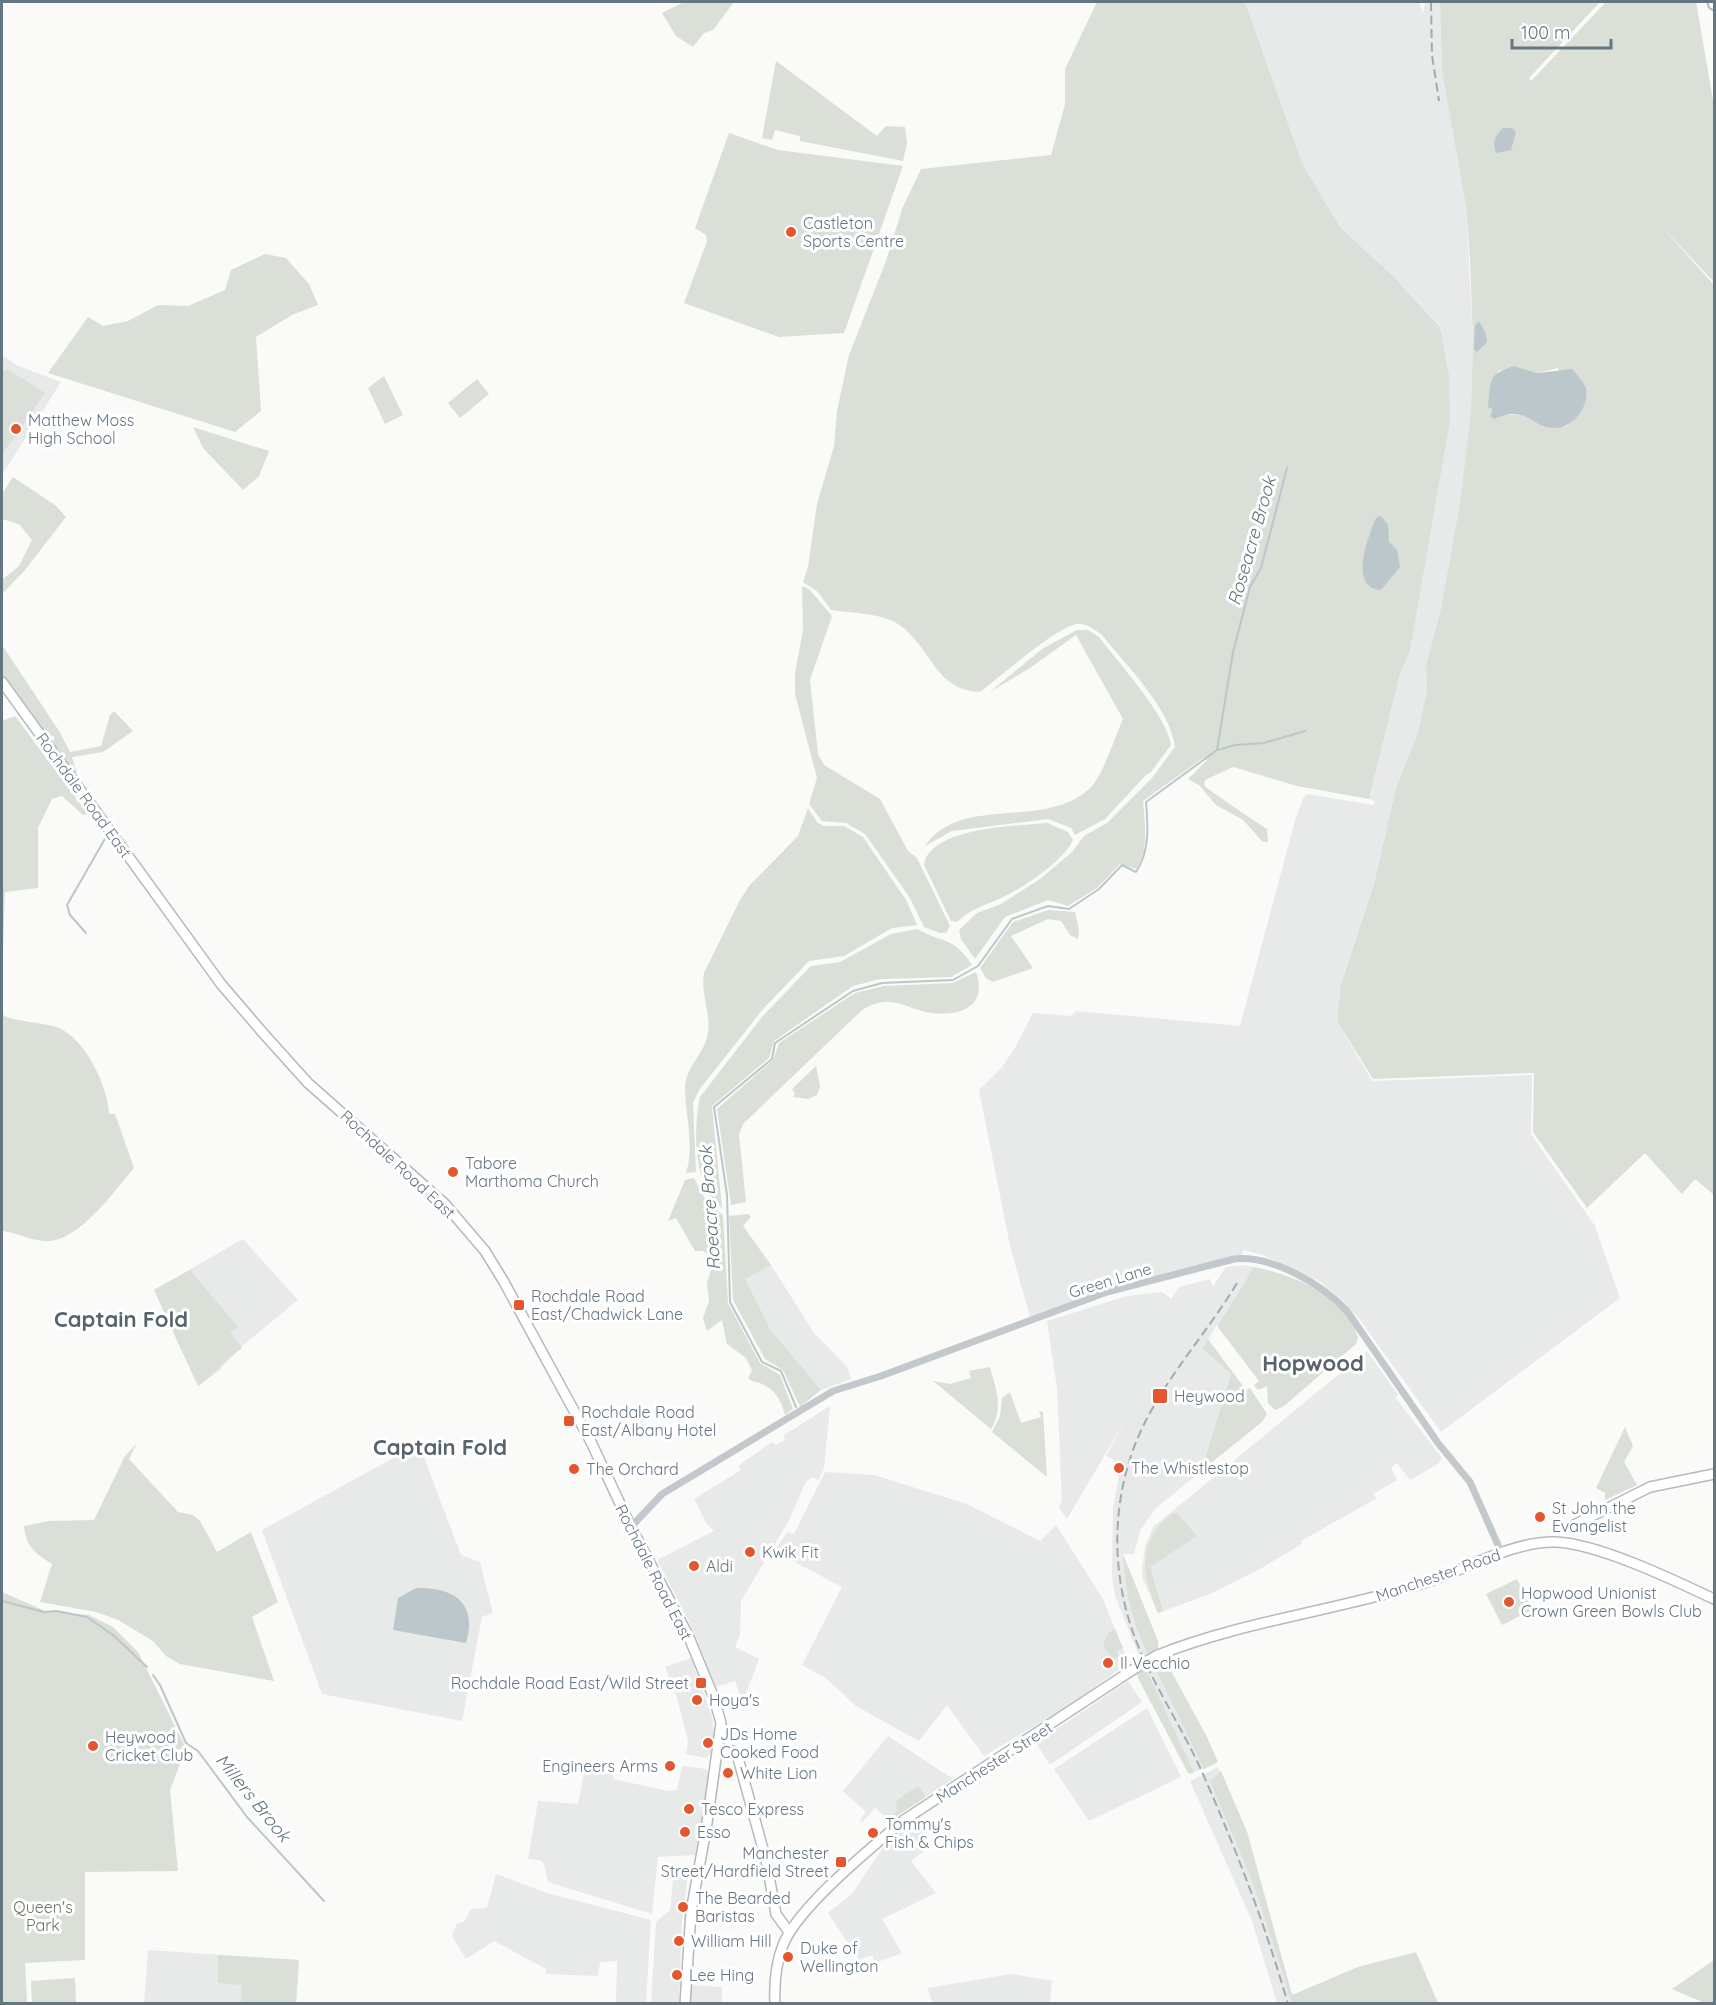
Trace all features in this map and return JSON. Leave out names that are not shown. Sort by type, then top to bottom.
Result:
[{"type":"main road","name":"Rochdale Road East","points":[[2,682],[221,984],[308,1083],[444,1203],[485,1251],[591,1442],[631,1527],[688,1635],[714,1698],[721,1723],[720,1748],[691,1911],[686,2004]]},
{"type":"main road","points":[[1572,1526],[1650,1487],[1714,1474]]},
{"type":"main road","name":"Manchester Road","points":[[1158,1655],[1215,1635],[1351,1604],[1419,1585],[1534,1544],[1557,1542],[1592,1550],[1655,1572],[1714,1599]]},
{"type":"main road","name":"Manchester Street","points":[[789,1932],[803,1914],[867,1851],[904,1820],[1158,1655]]},
{"type":"main road","points":[[720,1748],[733,1751],[738,1758],[766,1860],[776,1914],[789,1932],[778,1966],[775,2004]]},
{"type":"street","name":"Green Lane","points":[[631,1527],[662,1494],[833,1391],[881,1376],[1107,1292],[1234,1259],[1257,1261],[1306,1278],[1337,1300],[1414,1405],[1438,1443],[1470,1482],[1502,1554]]},
{"type":"shaded area","points":[[1245,2],[1419,2],[1423,13],[1425,2],[1440,2],[1442,71],[1466,207],[1473,340],[1471,410],[1460,503],[1441,608],[1426,665],[1427,690],[1418,733],[1396,788],[1374,884],[1341,984],[1337,1021],[1372,1081],[1532,1075],[1531,1134],[1595,1226],[1620,1298],[1441,1432],[1360,1320],[1342,1300],[1321,1282],[1263,1255],[1243,1250],[1242,1256],[1136,1280],[1030,1317],[1010,1246],[979,1090],[1002,1067],[1015,1048],[1033,1013],[1071,1016],[1076,1011],[1240,1026],[1303,798],[1307,794],[1373,805],[1375,801],[1369,799],[1400,674],[1410,651],[1450,422],[1440,326],[1394,277],[1340,227],[1302,163]]},
{"type":"shaded area","points":[[1503,128],[1512,128],[1516,132],[1511,150],[1496,153],[1495,139]]},
{"type":"shaded area","points":[[1479,321],[1486,334],[1487,342],[1477,352],[1474,349],[1475,326]]},
{"type":"shaded area","name":"Matthew Moss High School","points":[[2,355],[16,365],[61,382],[2,475]]},
{"type":"shaded area","points":[[1514,366],[1537,373],[1572,369],[1586,388],[1586,401],[1579,414],[1568,424],[1555,428],[1547,427],[1522,415],[1506,415],[1494,419],[1490,416],[1492,409],[1488,407],[1492,380],[1499,372]]},
{"type":"shaded area","points":[[1381,516],[1388,525],[1389,542],[1397,550],[1400,567],[1381,590],[1371,587],[1365,581],[1363,560],[1376,518]]},
{"type":"shaded area","points":[[243,1239],[298,1300],[223,1362],[221,1369],[198,1386],[154,1290]]},
{"type":"shaded area","points":[[771,1265],[814,1333],[848,1368],[851,1379],[821,1390],[770,1329],[744,1279]]},
{"type":"shaded area","points":[[1243,1265],[1254,1267],[1203,1347],[1231,1374],[1201,1471],[1155,1509],[1140,1531],[1134,1554],[1123,1554],[1133,1614],[1149,1655],[1140,1658],[1115,1596],[1112,1576],[1113,1508],[1121,1464],[1106,1456],[1126,1419],[1067,1519],[1059,1508],[1062,1500],[1057,1389],[1047,1321],[1127,1296],[1162,1292],[1171,1299],[1179,1287],[1210,1279],[1213,1286],[1226,1267]]},
{"type":"shaded area","points":[[1367,1351],[1398,1395],[1395,1397],[1442,1458],[1438,1464],[1410,1480],[1397,1463],[1391,1468],[1397,1480],[1373,1494],[1377,1498],[1301,1541],[1302,1544],[1260,1569],[1210,1594],[1158,1613],[1143,1580],[1142,1569],[1145,1547],[1153,1527]]},
{"type":"shaded area","points":[[830,1406],[824,1468],[818,1481],[813,1477],[806,1482],[788,1522],[741,1601],[740,1634],[735,1647],[759,1659],[745,1696],[741,1697],[735,1681],[716,1687],[689,1621],[657,1560],[714,1531],[706,1523],[694,1499],[741,1470],[738,1466],[772,1442],[776,1445],[785,1440],[784,1435]]},
{"type":"shaded area","points":[[419,1444],[461,1555],[480,1562],[493,1613],[482,1617],[462,1721],[322,1694],[262,1530]]},
{"type":"shaded area","points":[[825,1472],[874,1475],[967,1504],[1040,1541],[1056,1525],[1103,1599],[1128,1661],[1127,1664],[1065,1708],[984,1756],[947,1705],[919,1741],[856,1706],[827,1679],[802,1665],[842,1587],[774,1551],[787,1532],[794,1534]]},
{"type":"shaded area","points":[[416,1588],[442,1591],[460,1600],[469,1617],[466,1643],[393,1630],[398,1598]]},
{"type":"shaded area","points":[[691,1658],[712,1716],[714,1734],[710,1755],[705,1758],[686,1754],[688,1741],[678,1701],[665,1667]]},
{"type":"shaded area","points":[[1165,1660],[1218,1762],[1190,1774],[1138,1678],[1137,1673],[1141,1669]]},
{"type":"shaded area","points":[[1128,1681],[1142,1702],[1050,1765],[1036,1743]]},
{"type":"shaded area","points":[[1147,1708],[1181,1777],[1089,1821],[1054,1769]]},
{"type":"shaded area","points":[[888,1736],[953,1779],[889,1821],[875,1807],[862,1823],[860,1820],[866,1812],[843,1791]]},
{"type":"shaded area","points":[[682,1766],[706,1769],[711,1778],[695,1855],[658,1857],[652,1914],[548,1882],[544,1864],[540,1860],[528,1859],[538,1801],[578,1804],[585,1768],[613,1770],[613,1779],[668,1791],[677,1790]]},
{"type":"shaded area","points":[[1218,1767],[1247,1832],[1292,1994],[1297,2003],[1277,2003],[1252,1921],[1190,1781]]},
{"type":"shaded area","points":[[917,1821],[932,1845],[911,1861],[936,1893],[882,1919],[902,1953],[875,1963],[872,1955],[859,1960],[828,1913],[852,1894],[886,1843]]},
{"type":"shaded area","points":[[686,1869],[688,1875],[682,1921],[679,2003],[651,2003],[656,1922],[670,1910],[674,1870]]},
{"type":"shaded area","points":[[496,1874],[547,1893],[651,1920],[646,2003],[616,2003],[617,1961],[600,1962],[598,1976],[546,1974],[546,1969],[494,1941],[466,1959],[452,1936],[457,1923],[464,1922],[471,1909],[487,1908]]},
{"type":"shaded area","points":[[148,1950],[299,1960],[296,2003],[144,2004]]},
{"type":"shaded area","points":[[1011,1974],[1052,1981],[1050,2003],[933,2003],[927,1988]]},
{"type":"shaded area","points":[[691,1985],[722,1987],[722,2003],[690,2003]]},
{"type":"green space","points":[[684,2],[734,2],[713,30],[704,33],[693,47],[676,36],[662,13]]},
{"type":"green space","points":[[1097,2],[1245,2],[1302,163],[1340,227],[1394,277],[1440,327],[1449,376],[1450,422],[1410,651],[1400,674],[1369,799],[1297,786],[1233,767],[1205,780],[1204,785],[1208,789],[1267,829],[1268,842],[1263,842],[1243,820],[1216,805],[1199,785],[1188,779],[1207,760],[1203,758],[1143,801],[1144,845],[1143,854],[1136,869],[1120,864],[1097,888],[1068,906],[1048,900],[1005,917],[975,959],[961,939],[959,930],[977,913],[1001,904],[1040,879],[1072,852],[1084,836],[1107,823],[1152,778],[1175,747],[1165,717],[1146,688],[1102,635],[1087,625],[1077,624],[1056,634],[980,692],[953,684],[943,676],[919,644],[898,624],[875,616],[831,610],[818,592],[803,582],[808,567],[817,504],[834,446],[837,411],[849,355],[886,261],[902,209],[921,169],[1051,155],[1065,104],[1065,69]]},
{"type":"green space","points":[[1440,2],[1600,2],[1529,78],[1531,81],[1606,2],[1696,2],[1714,106],[1714,282],[1661,226],[1714,285],[1714,1195],[1695,1179],[1682,1194],[1645,1153],[1587,1208],[1533,1132],[1534,1073],[1373,1079],[1337,1021],[1341,984],[1374,884],[1396,788],[1418,733],[1427,690],[1426,665],[1441,608],[1460,503],[1471,410],[1473,340],[1466,207],[1442,71]],"holes":[[[1514,366],[1537,373],[1558,368],[1580,413],[1566,426],[1554,428],[1525,414],[1490,416],[1498,371]]]},
{"type":"green space","points":[[776,61],[877,136],[886,126],[905,127],[907,143],[903,161],[800,141],[800,136],[775,130],[772,140],[762,138]]},
{"type":"green space","name":"Castleton Sports Centre","points":[[729,133],[778,150],[903,166],[844,333],[779,337],[684,303],[707,241],[706,235],[695,228]]},
{"type":"green space","points":[[265,254],[286,258],[309,284],[318,305],[292,315],[256,337],[261,411],[235,432],[48,373],[88,317],[103,326],[128,321],[158,305],[188,306],[225,290],[231,270]]},
{"type":"green space","points":[[9,370],[45,393],[2,455],[2,371]]},
{"type":"green space","points":[[384,376],[403,415],[385,424],[368,388]]},
{"type":"green space","points":[[477,379],[489,394],[460,418],[448,403]]},
{"type":"green space","points":[[193,427],[269,451],[259,476],[243,490],[203,448]]},
{"type":"green space","points":[[13,477],[55,505],[66,517],[25,570],[2,594],[2,580],[19,566],[32,540],[19,524],[2,519],[2,494]]},
{"type":"green space","points":[[802,586],[809,589],[832,616],[810,680],[818,754],[824,765],[880,799],[908,851],[917,858],[950,926],[946,933],[924,927],[910,898],[865,834],[846,823],[822,821],[809,804],[817,778],[795,694],[795,673],[803,630]]},
{"type":"green space","points":[[1077,630],[1088,630],[1099,637],[1152,705],[1168,733],[1171,745],[1151,772],[1105,819],[1075,835],[1071,828],[1048,819],[952,831],[925,846],[940,830],[960,821],[1052,807],[1074,800],[1096,781],[1123,719],[1076,635],[1030,668],[990,692],[1042,649]]},
{"type":"green space","points":[[2,645],[59,731],[70,752],[101,746],[110,715],[114,711],[133,731],[103,752],[72,757],[77,773],[75,774],[53,744],[54,736],[46,735],[2,675]]},
{"type":"green space","points":[[15,716],[88,814],[83,815],[62,796],[52,799],[38,828],[38,888],[5,892],[2,980],[2,721]]},
{"type":"green space","points":[[808,808],[817,822],[823,826],[844,826],[863,837],[906,900],[917,925],[892,928],[844,956],[809,961],[763,1009],[699,1090],[693,1103],[696,1172],[686,1173],[690,1141],[685,1087],[708,1033],[704,973],[740,900],[750,885],[798,836]]},
{"type":"green space","points":[[1047,823],[1068,832],[1073,840],[1060,857],[1017,890],[971,911],[957,922],[951,921],[924,865],[930,852],[941,843],[976,831]]},
{"type":"green space","points":[[1048,910],[1075,912],[1079,930],[1078,939],[1070,935],[1061,921],[1048,919],[1011,936],[1033,968],[993,982],[986,978],[980,968],[1013,922]]},
{"type":"green space","points":[[917,929],[953,945],[972,965],[951,977],[880,979],[853,986],[774,1041],[769,1058],[712,1106],[722,1208],[712,1199],[700,1173],[696,1125],[700,1097],[762,1017],[811,966],[840,962],[891,934]]},
{"type":"green space","points":[[976,972],[979,984],[978,993],[975,1001],[962,1011],[931,1013],[886,1002],[874,1004],[860,1012],[743,1124],[739,1135],[746,1202],[731,1205],[717,1109],[773,1060],[779,1043],[855,993],[884,986],[953,983]]},
{"type":"green space","points":[[2,1014],[13,1019],[59,1028],[78,1043],[94,1065],[100,1078],[109,1114],[115,1114],[134,1168],[94,1214],[70,1234],[57,1240],[44,1241],[3,1231]]},
{"type":"green space","points":[[816,1066],[820,1087],[817,1095],[808,1099],[793,1097],[795,1094],[792,1089]]},
{"type":"green space","points":[[694,1178],[707,1203],[723,1215],[728,1303],[760,1363],[780,1375],[793,1409],[785,1415],[780,1401],[767,1386],[748,1378],[752,1370],[746,1358],[727,1344],[722,1320],[707,1331],[703,1318],[709,1301],[707,1282],[712,1268],[712,1257],[703,1251],[695,1251],[676,1218],[668,1221],[685,1180]]},
{"type":"green space","points":[[748,1214],[751,1217],[743,1226],[771,1265],[745,1279],[770,1329],[821,1390],[800,1407],[783,1370],[765,1359],[733,1300],[729,1216]]},
{"type":"green space","points":[[1254,1267],[1285,1275],[1316,1289],[1342,1309],[1358,1337],[1356,1344],[1284,1406],[1275,1410],[1268,1403],[1267,1386],[1258,1390],[1254,1385],[1259,1381],[1217,1326]]},
{"type":"green space","points":[[190,1270],[238,1327],[230,1332],[242,1348],[198,1386],[154,1290]]},
{"type":"green space","points":[[1208,1339],[1246,1390],[1250,1388],[1267,1414],[1262,1422],[1201,1471],[1231,1374],[1202,1348]]},
{"type":"green space","points":[[990,1367],[998,1406],[991,1429],[933,1381],[950,1384],[971,1378],[969,1371]]},
{"type":"green space","points":[[1010,1392],[1021,1423],[1041,1417],[1039,1411],[1043,1412],[1047,1477],[992,1432],[1000,1416],[1002,1398]]},
{"type":"green space","points":[[1625,1427],[1633,1446],[1624,1462],[1637,1485],[1605,1500],[1605,1493],[1596,1488]]},
{"type":"green space","points":[[137,1443],[129,1459],[178,1512],[193,1515],[200,1521],[217,1552],[251,1532],[278,1602],[252,1617],[274,1681],[180,1664],[166,1656],[153,1641],[118,1620],[96,1612],[40,1602],[52,1564],[32,1549],[24,1526],[49,1521],[94,1520],[125,1456]]},
{"type":"green space","points":[[1173,1513],[1177,1513],[1197,1536],[1150,1567],[1163,1611],[1158,1613],[1148,1585],[1145,1559],[1152,1535]]},
{"type":"green space","points":[[1123,1554],[1158,1641],[1158,1649],[1149,1655],[1130,1606]]},
{"type":"green space","name":"Hopwood Unionist Crown Green Bowls Club","points":[[1517,1579],[1532,1610],[1502,1625],[1486,1594]]},
{"type":"green space","name":"Queen's Park","points":[[2,1592],[45,1611],[89,1615],[113,1627],[138,1652],[186,1748],[170,1790],[178,1871],[85,1872],[85,1960],[25,1963],[27,2003],[2,2003]]},
{"type":"green space","points":[[1115,1629],[1123,1648],[1117,1651],[1119,1656],[1113,1660],[1103,1645],[1108,1633]]},
{"type":"green space","points":[[1165,1660],[1206,1735],[1218,1762],[1204,1769],[1153,1664]]},
{"type":"green space","points":[[1145,1667],[1194,1773],[1188,1773],[1138,1678],[1137,1673]]},
{"type":"green space","points":[[1221,1771],[1247,1832],[1292,1995],[1358,1967],[1416,1952],[1438,2003],[1292,2003],[1255,1888],[1210,1781]]},
{"type":"green space","points":[[918,1786],[926,1797],[889,1821],[887,1819],[897,1811],[896,1801]]},
{"type":"green space","points":[[218,1955],[299,1960],[296,2003],[241,2003],[242,1985],[218,1983]]},
{"type":"green space","points":[[1714,1960],[1714,2003],[1704,2003],[1672,1989]]},
{"type":"green space","points":[[75,1978],[76,2003],[32,2003],[31,1981]]},
{"type":"waterway","name":"Roeacre Brook","points":[[796,1407],[781,1371],[762,1362],[730,1302],[727,1195],[714,1107],[772,1059],[775,1043],[853,991],[882,983],[953,980],[978,966],[1012,919],[1048,906],[1069,909],[1099,889],[1122,865],[1136,872],[1146,847],[1146,802],[1217,750],[1233,652],[1250,587],[1261,568],[1287,468]]},
{"type":"waterway","name":"Roseacre Brook","points":[[1218,750],[1235,745],[1264,743],[1305,731]]},
{"type":"waterway","points":[[86,933],[70,915],[67,905],[106,837]]},
{"type":"waterway","name":"Millers Brook","points":[[2,1601],[44,1612],[56,1611],[87,1617],[113,1635],[147,1667]]},
{"type":"waterway","name":"Millers Brook","points":[[153,1675],[160,1685],[186,1743],[198,1751],[247,1817],[324,1901]]},
{"type":"railway","points":[[1431,2],[1432,55],[1439,101]]},
{"type":"railway","points":[[1237,1283],[1166,1386],[1141,1430],[1132,1453],[1120,1501],[1117,1551],[1124,1600],[1139,1648],[1196,1758],[1215,1802],[1260,1916],[1288,2004]]},
{"type":"place","name":"Castleton Sports Centre","points":[[791,232]]},
{"type":"place","name":"Matthew Moss High School","points":[[16,429]]},
{"type":"place","name":"Tabore Marthoma Church","points":[[453,1172]]},
{"type":"place","name":"Rochdale Road East/Chadwick Lane","points":[[519,1305]]},
{"type":"place","name":"Heywood","points":[[1160,1396]]},
{"type":"place","name":"Rochdale Road East/Albany Hotel","points":[[569,1421]]},
{"type":"place","name":"The Whistlestop","points":[[1119,1468]]},
{"type":"place","name":"The Orchard","points":[[574,1469]]},
{"type":"place","name":"St John the Evangelist","points":[[1540,1517]]},
{"type":"place","name":"Kwik Fit","points":[[750,1552]]},
{"type":"place","name":"Aldi","points":[[694,1566]]},
{"type":"place","name":"Hopwood Unionist Crown Green Bowls Club","points":[[1509,1602]]},
{"type":"place","name":"Il Vecchio","points":[[1108,1663]]},
{"type":"place","name":"Rochdale Road East/Wild Street","points":[[701,1683]]},
{"type":"place","name":"Hoya's","points":[[697,1700]]},
{"type":"place","name":"JDs Home Cooked Food","points":[[708,1743]]},
{"type":"place","name":"Heywood Cricket Club","points":[[93,1746]]},
{"type":"place","name":"Engineers Arms","points":[[670,1766]]},
{"type":"place","name":"White Lion","points":[[728,1773]]},
{"type":"place","name":"Tesco Express","points":[[689,1809]]},
{"type":"place","name":"Esso","points":[[685,1832]]},
{"type":"place","name":"Tommy's Fish & Chips","points":[[873,1833]]},
{"type":"place","name":"Manchester Street/Hardfield Street","points":[[841,1862]]},
{"type":"place","name":"The Bearded Baristas","points":[[683,1907]]},
{"type":"place","name":"William Hill","points":[[679,1941]]},
{"type":"place","name":"Duke of Wellington","points":[[788,1957]]},
{"type":"place","name":"Lee Hing","points":[[677,1975]]},
{"type":"district","name":"Captain Fold","points":[[121,1319]]},
{"type":"district","name":"Hopwood","points":[[1313,1363]]},
{"type":"district","name":"Captain Fold","points":[[440,1447]]}]
